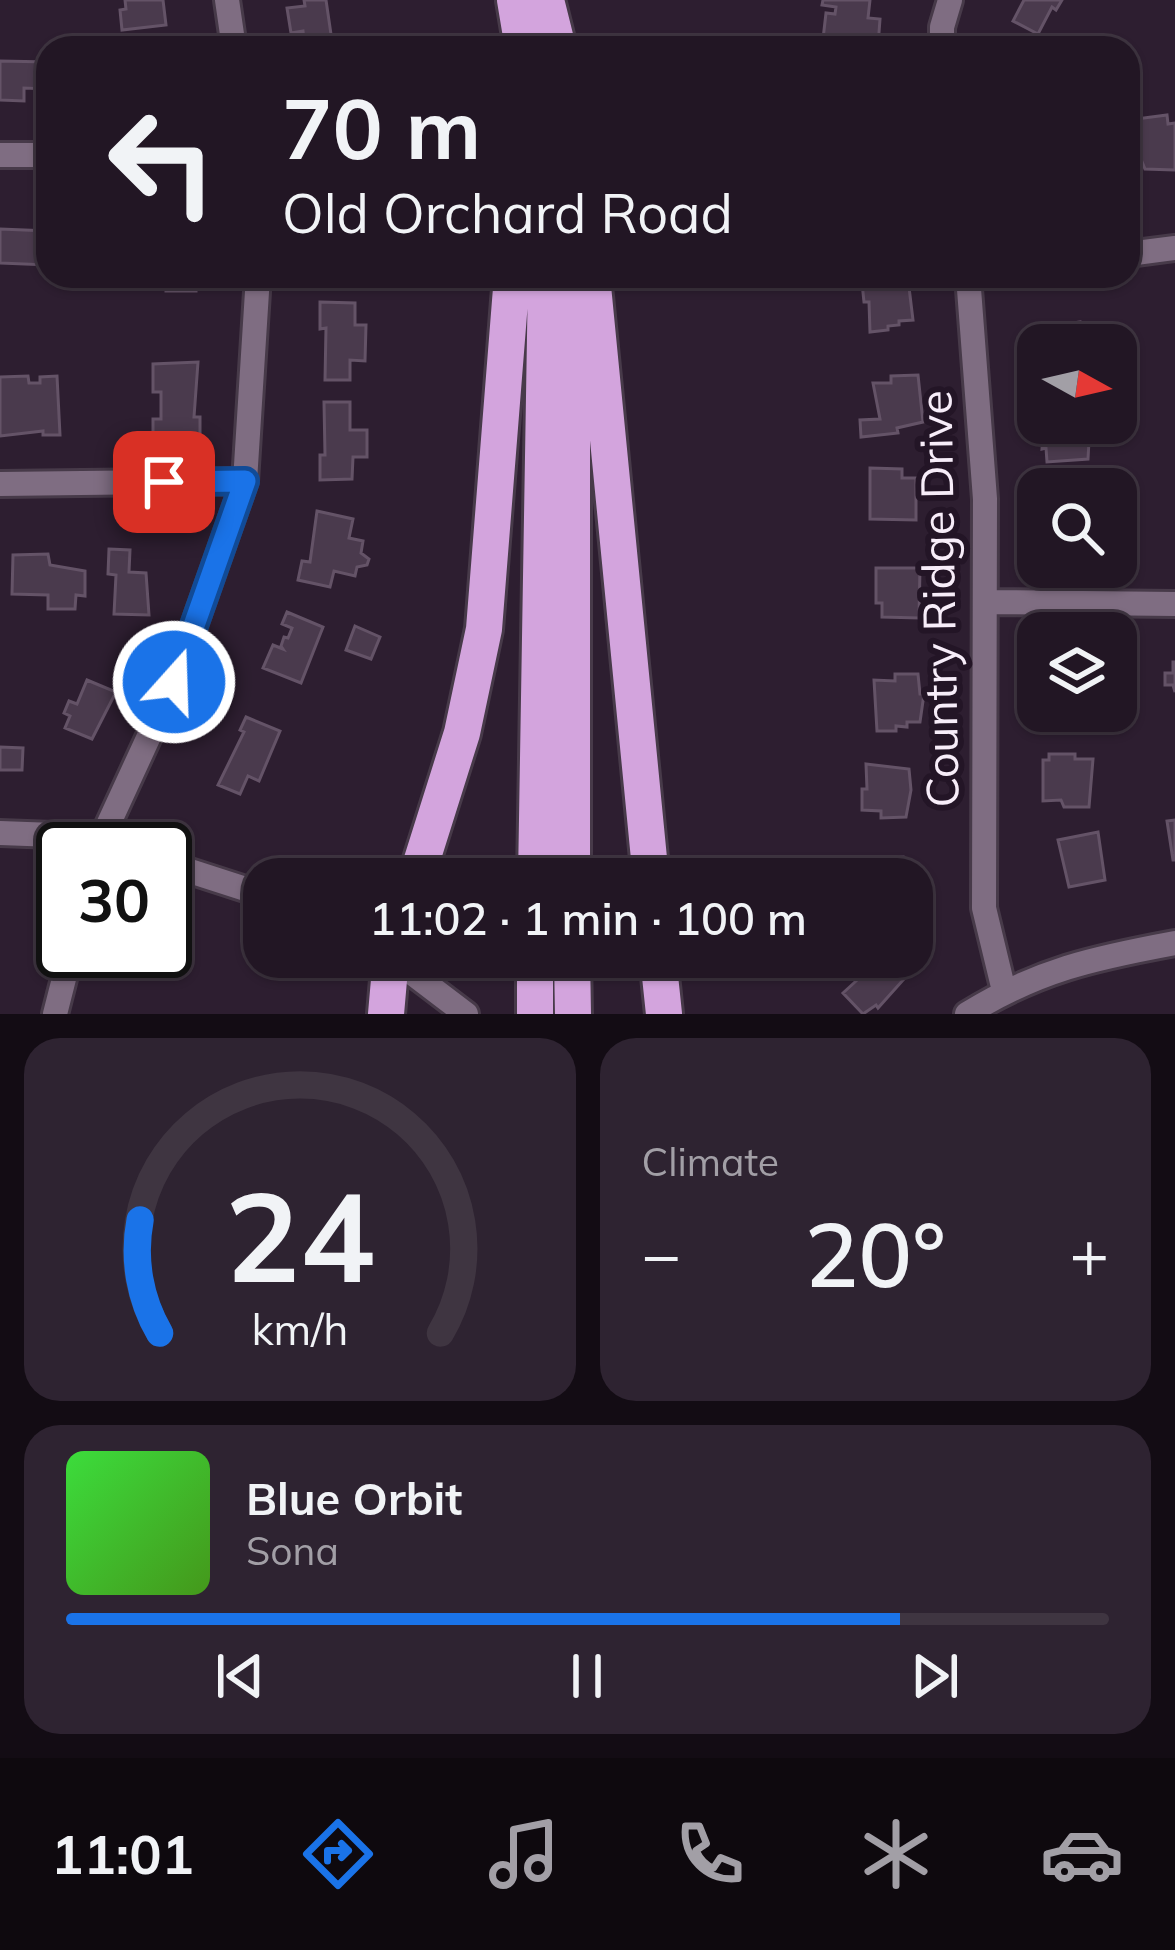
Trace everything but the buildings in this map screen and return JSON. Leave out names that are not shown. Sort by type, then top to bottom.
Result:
[{"type":"highway","points":[[499,0],[504,36]]},
{"type":"highway","points":[[515,0],[522,36]]},
{"type":"highway","points":[[544,0],[552,36]]},
{"type":"highway","points":[[423,858],[462,733],[484,629],[511,288]]},
{"type":"highway","points":[[536,858],[546,288]]},
{"type":"highway","points":[[572,288],[572,858]]},
{"type":"highway","points":[[593,288],[648,858]]},
{"type":"highway","points":[[386,1014],[390,978]]},
{"type":"highway","points":[[535,978],[535,1014]]},
{"type":"highway","points":[[572,978],[573,1014]]},
{"type":"highway","points":[[660,978],[664,1014]]},
{"type":"street","points":[[227,0],[232,36]]},
{"type":"street","points":[[942,36],[950,0]]},
{"type":"street","points":[[0,155],[36,155]]},
{"type":"street","points":[[1140,252],[1175,248]]},
{"type":"street","points":[[114,822],[174,682],[245,481],[258,288]]},
{"type":"street","name":"Country Ridge Drive","points":[[969,288],[985,500],[984,908],[1004,992]]},
{"type":"street","points":[[0,484],[245,481]]},
{"type":"street","points":[[985,602],[1175,604]]},
{"type":"street","points":[[0,833],[36,834]]},
{"type":"street","points":[[192,872],[243,888]]},
{"type":"street","points":[[967,1014],[1055,968],[1175,943]]},
{"type":"street","points":[[55,1014],[64,978]]},
{"type":"street","points":[[419,978],[466,1014]]},
{"type":"route","points":[[164,482],[245,481],[174,682]]}]
